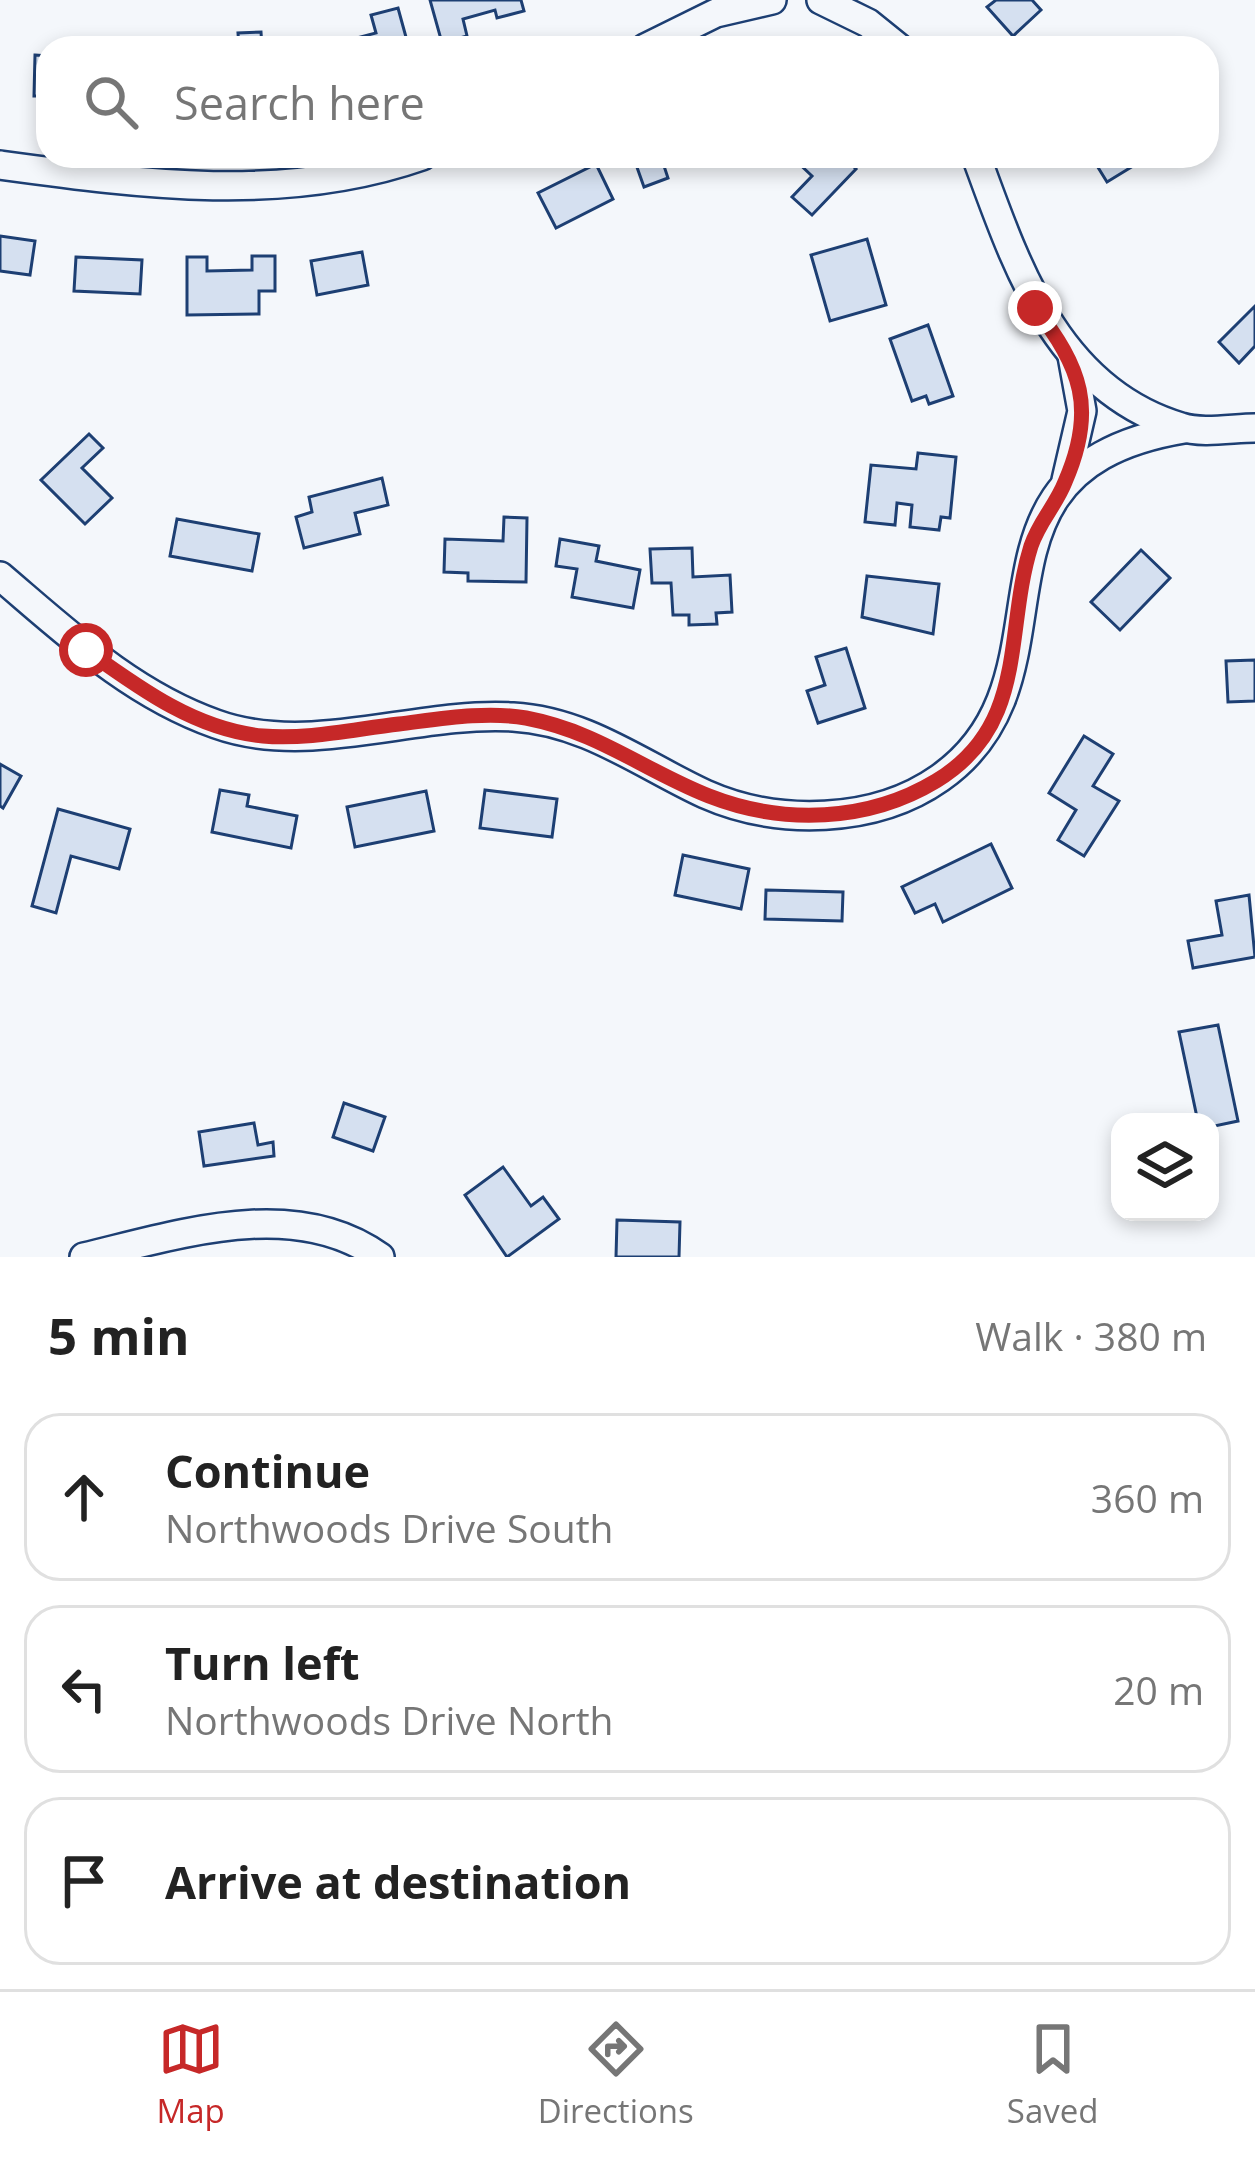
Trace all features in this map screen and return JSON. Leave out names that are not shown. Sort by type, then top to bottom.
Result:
[{"type":"street","points":[[669,36],[716,13],[772,0]]},
{"type":"street","points":[[820,0],[868,23],[884,36]]},
{"type":"street","points":[[0,165],[210,187],[320,179],[369,168]]},
{"type":"street","points":[[981,168],[1035,308],[1072,356],[1107,388],[1184,429]]},
{"type":"street","points":[[0,576],[158,701],[220,726],[263,736],[451,718],[520,717],[591,735],[709,796],[770,812],[865,811],[895,804],[941,778],[990,724],[1010,681],[1030,548],[1065,484],[1082,411],[1072,356]]},
{"type":"street","points":[[1065,484],[1095,457],[1127,441],[1184,429],[1255,428]]},
{"type":"street","points":[[84,1257],[277,1223],[318,1228],[380,1257]]},
{"type":"building","points":[[430,0],[521,0],[524,11],[497,18],[495,10],[463,19],[467,36],[440,36]]},
{"type":"building","points":[[996,0],[1032,0],[1041,10],[1013,36],[987,7]]},
{"type":"building","points":[[398,8],[406,36],[364,36],[376,33],[371,15]]},
{"type":"building","points":[[588,168],[598,168],[613,199],[556,228],[538,193]]},
{"type":"building","points":[[637,168],[665,168],[668,178],[644,187]]},
{"type":"building","points":[[804,168],[856,169],[812,215],[792,197],[812,176]]},
{"type":"building","points":[[1098,168],[1130,168],[1107,182]]},
{"type":"building","points":[[0,236],[35,241],[30,275],[0,271]]},
{"type":"building","points":[[867,239],[886,305],[830,321],[811,255]]},
{"type":"building","points":[[362,252],[368,285],[317,295],[311,261]]},
{"type":"building","points":[[252,256],[275,256],[275,291],[259,291],[259,314],[187,315],[187,257],[207,257],[207,271],[252,270]]},
{"type":"building","points":[[76,257],[142,260],[140,294],[74,291]]},
{"type":"building","points":[[1255,306],[1255,346],[1239,363],[1219,342]]},
{"type":"building","points":[[928,325],[953,396],[929,404],[926,396],[912,401],[890,339]]},
{"type":"building","points":[[89,434],[103,448],[82,468],[112,498],[85,524],[41,480]]},
{"type":"building","points":[[918,453],[956,457],[950,518],[941,517],[939,530],[910,527],[912,505],[897,503],[895,525],[865,522],[871,465],[916,469]]},
{"type":"building","points":[[382,478],[388,505],[355,513],[360,534],[304,548],[296,517],[312,512],[309,497]]},
{"type":"building","points":[[504,517],[527,518],[526,582],[468,581],[468,573],[444,572],[445,539],[503,541]]},
{"type":"building","points":[[177,519],[259,534],[252,571],[170,556]]},
{"type":"building","points":[[560,539],[599,546],[596,561],[640,570],[633,608],[572,597],[577,569],[556,566]]},
{"type":"building","points":[[692,548],[693,577],[730,575],[732,612],[716,613],[717,624],[689,625],[689,615],[673,615],[671,583],[652,583],[650,549]]},
{"type":"building","points":[[1141,550],[1170,578],[1120,630],[1091,602]]},
{"type":"building","points":[[867,576],[939,584],[933,634],[862,617]]},
{"type":"building","points":[[846,648],[865,708],[818,723],[807,691],[825,685],[816,657]]},
{"type":"building","points":[[1255,660],[1255,701],[1228,702],[1226,661]]},
{"type":"building","points":[[1084,736],[1113,754],[1093,786],[1119,801],[1084,856],[1058,840],[1076,810],[1049,793]]},
{"type":"building","points":[[0,764],[21,776],[3,808],[0,806]]},
{"type":"building","points":[[220,790],[249,795],[247,806],[297,816],[291,848],[212,832]]},
{"type":"building","points":[[485,790],[557,799],[552,837],[480,828]]},
{"type":"building","points":[[426,791],[434,831],[355,847],[347,807]]},
{"type":"building","points":[[58,809],[130,829],[119,869],[71,856],[56,913],[32,906]]},
{"type":"building","points":[[991,844],[1012,888],[943,922],[935,904],[915,913],[902,887]]},
{"type":"building","points":[[683,855],[749,869],[741,909],[675,895]]},
{"type":"building","points":[[766,890],[843,892],[842,921],[765,919]]},
{"type":"building","points":[[1249,895],[1255,957],[1193,968],[1188,941],[1222,935],[1216,901]]},
{"type":"building","points":[[1218,1025],[1238,1121],[1219,1125],[1219,1113],[1196,1113],[1179,1032]]},
{"type":"building","points":[[344,1103],[385,1117],[373,1151],[333,1137]]},
{"type":"building","points":[[254,1123],[258,1145],[273,1142],[274,1156],[204,1166],[199,1132]]},
{"type":"building","points":[[503,1167],[531,1206],[543,1197],[559,1219],[507,1257],[465,1195]]},
{"type":"building","points":[[617,1220],[680,1222],[679,1257],[616,1257]]},
{"type":"route","points":[[86,650],[158,701],[220,726],[263,736],[322,734],[451,718],[520,717],[591,735],[709,796],[770,812],[809,815],[895,804],[941,778],[968,754],[1002,702],[1016,650],[1030,548],[1042,518],[1065,484],[1081,430],[1072,356],[1035,308]]}]
